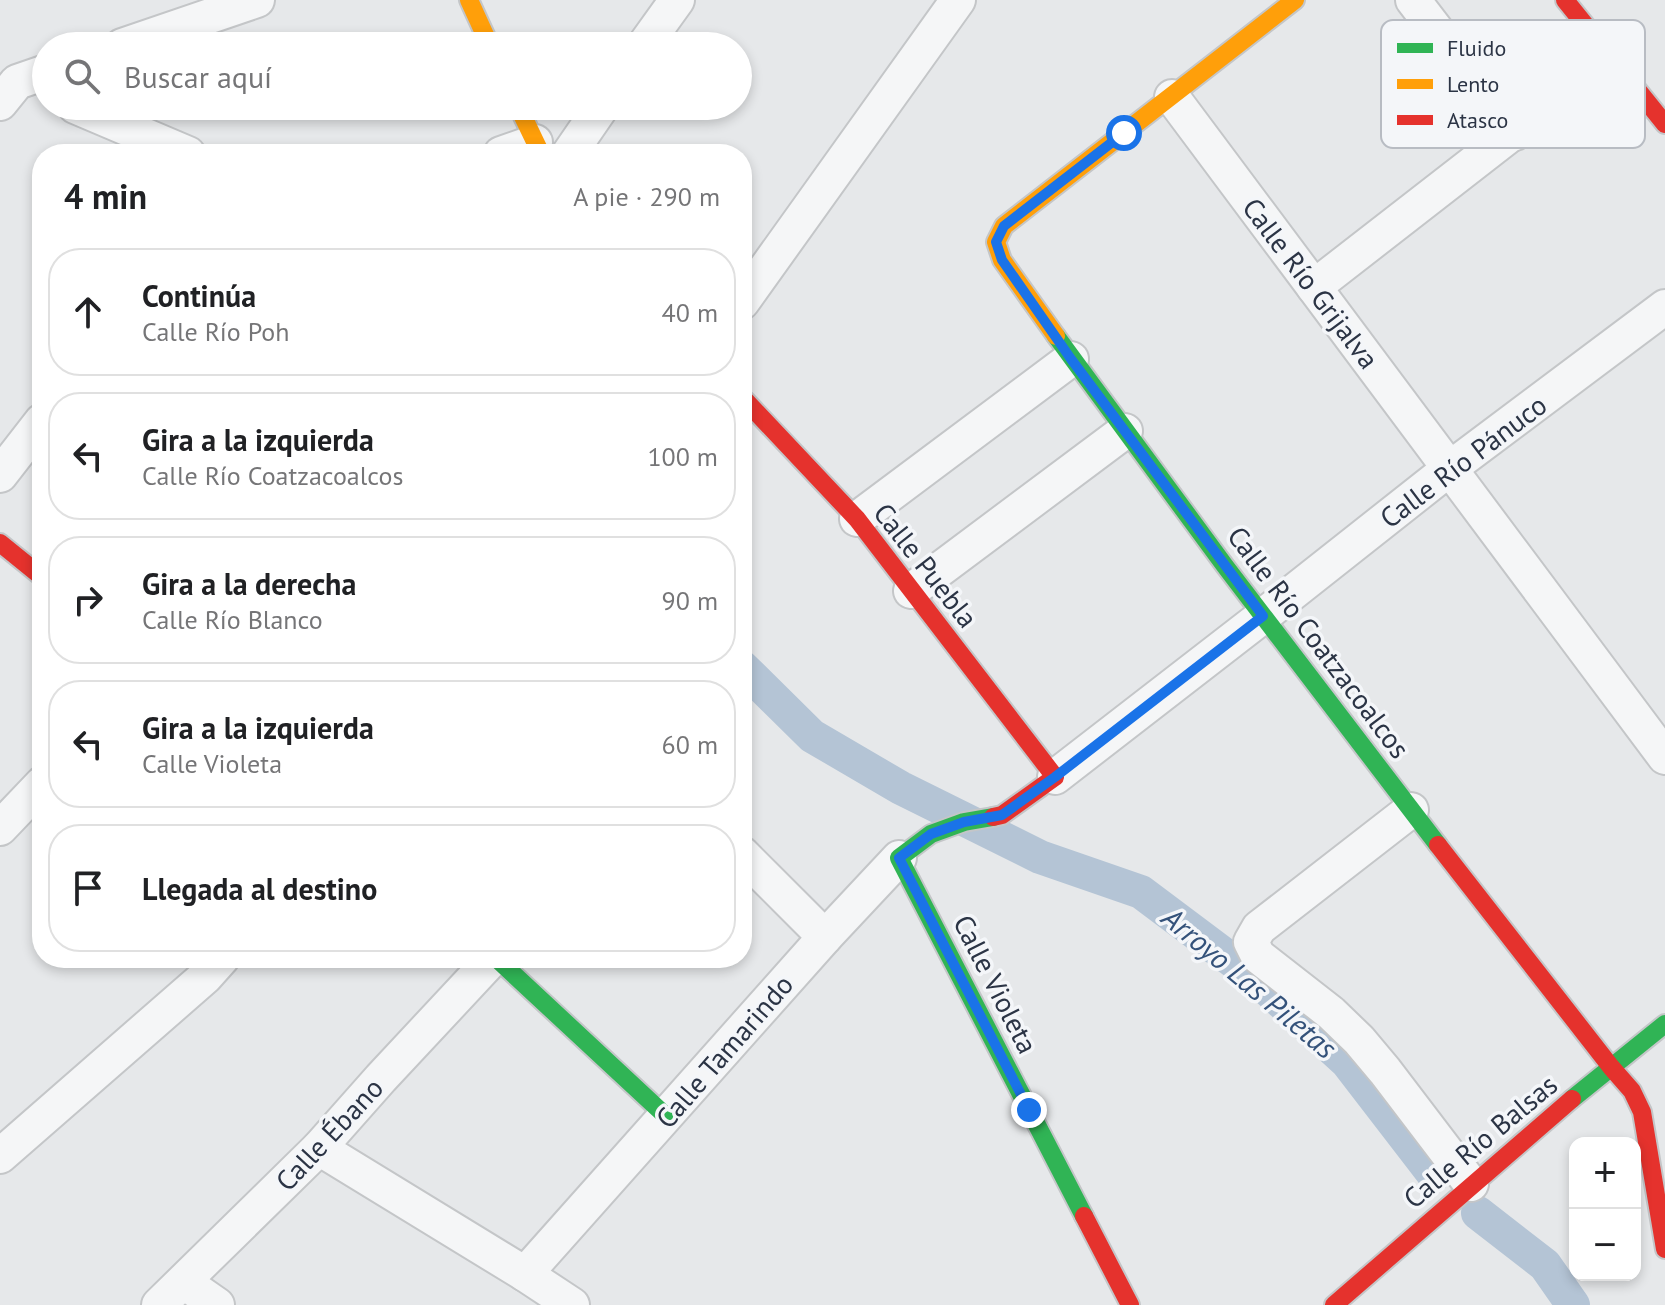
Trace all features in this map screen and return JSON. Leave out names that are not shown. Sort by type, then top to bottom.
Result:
[{"type":"street","points":[[163,32],[257,0]]},
{"type":"street","points":[[469,0],[484,32]]},
{"type":"street","points":[[654,32],[677,0]]},
{"type":"street","points":[[752,288],[958,0]]},
{"type":"street","points":[[1172,97],[1295,0]]},
{"type":"street","points":[[1413,0],[1428,20]]},
{"type":"street","points":[[1565,0],[1581,20]]},
{"type":"street","name":"Calle Río Coatzacoalcos","points":[[1172,97],[1004,226],[996,242],[1002,260],[1071,359],[1263,616],[1632,1091],[1642,1112],[1665,1249]]},
{"type":"street","name":"Calle Río Grijalva","points":[[1172,97],[1665,757]]},
{"type":"street","points":[[1645,100],[1665,124]]},
{"type":"street","points":[[108,120],[164,144]]},
{"type":"street","points":[[525,120],[536,144]]},
{"type":"street","points":[[576,144],[592,120]]},
{"type":"street","points":[[1314,287],[1495,148]]},
{"type":"street","name":"Calle Río Pánuco","points":[[1055,777],[1449,469],[1660,322]]},
{"type":"street","points":[[857,519],[1071,359]]},
{"type":"street","name":"Calle Puebla","points":[[752,408],[857,519],[1055,777]]},
{"type":"street","points":[[911,591],[1125,431]]},
{"type":"street","points":[[0,475],[32,434]]},
{"type":"street","points":[[0,543],[32,569]]},
{"type":"street","name":"Calle Tamarindo","points":[[525,1274],[899,858],[931,834],[964,822],[1002,815],[1055,777]]},
{"type":"street","points":[[0,828],[32,794]]},
{"type":"street","points":[[1411,810],[1259,928],[1251,942],[1258,956],[1331,1013],[1359,1040],[1471,1184]]},
{"type":"street","name":"Calle Violeta","points":[[899,858],[1130,1305]]},
{"type":"street","points":[[752,864],[825,937]]},
{"type":"street","points":[[0,1156],[213,968]]},
{"type":"street","name":"Calle Ébano","points":[[159,1305],[319,1148],[485,968]]},
{"type":"street","points":[[505,968],[667,1117]]},
{"type":"street","name":"Calle Río Balsas","points":[[1334,1305],[1471,1184],[1665,1024]]},
{"type":"street","points":[[319,1148],[572,1305]]},
{"type":"street","points":[[184,1282],[217,1305]]},
{"type":"waterway","name":"Arroyo Las Piletas","points":[[752,677],[812,736],[901,788],[1040,857],[1141,892],[1253,976],[1347,1062],[1434,1175]]},
{"type":"waterway","name":"Arroyo Las Piletas","points":[[1478,1213],[1545,1265],[1573,1305]]},
{"type":"traffic: fast","points":[[1056,336],[1225,566],[1438,845]]},
{"type":"traffic: fast","points":[[993,817],[964,822],[931,834],[899,858],[1084,1216]]},
{"type":"traffic: fast","points":[[507,968],[667,1117]]},
{"type":"traffic: fast","points":[[1572,1099],[1665,1024]]},
{"type":"traffic: slow","points":[[469,0],[484,32]]},
{"type":"traffic: slow","points":[[1056,336],[1002,260],[996,242],[1004,226],[1295,0]]},
{"type":"traffic: slow","points":[[525,120],[536,144]]},
{"type":"traffic: jam","points":[[1565,0],[1581,20]]},
{"type":"traffic: jam","points":[[1645,99],[1665,124]]},
{"type":"traffic: jam","points":[[752,408],[857,519],[1055,777],[1002,815],[993,817]]},
{"type":"traffic: jam","points":[[0,543],[32,569]]},
{"type":"traffic: jam","points":[[1438,845],[1632,1091],[1642,1112],[1665,1249]]},
{"type":"traffic: jam","points":[[1334,1305],[1572,1099]]},
{"type":"traffic: jam","points":[[1084,1216],[1130,1305]]},
{"type":"route","points":[[1029,1110],[899,858],[931,834],[964,822],[1002,815],[1263,616],[1071,359],[1002,260],[996,242],[1004,226],[1124,133]]}]
